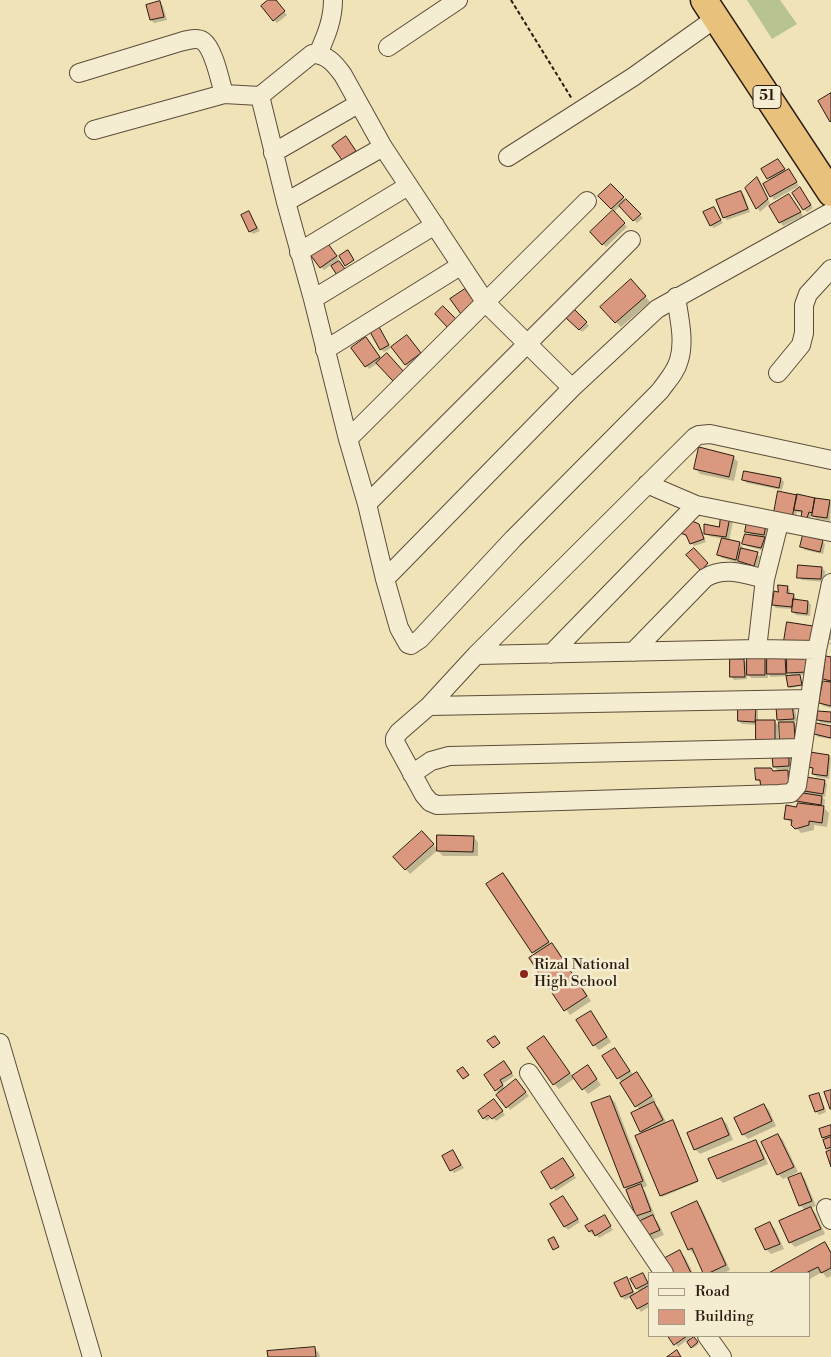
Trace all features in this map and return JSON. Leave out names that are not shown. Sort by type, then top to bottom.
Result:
[{"type":"highway","name":"51","points":[[710,9],[831,193]]},
{"type":"street","points":[[318,54],[331,20],[334,0]]},
{"type":"street","points":[[388,47],[451,2]]},
{"type":"street","points":[[508,157],[656,61],[710,9]]},
{"type":"street","points":[[79,73],[195,39],[203,41],[209,49],[224,94]]},
{"type":"street","points":[[94,130],[224,94],[260,96],[312,54],[325,56],[335,65],[383,147],[486,303],[572,388]]},
{"type":"street","points":[[260,96],[273,154],[385,578],[399,628],[405,642],[411,645],[420,639],[513,540],[660,391],[679,360],[680,329],[676,297]]},
{"type":"street","points":[[273,154],[358,104]]},
{"type":"street","points":[[286,202],[383,147]]},
{"type":"street","points":[[299,252],[408,186]]},
{"type":"street","points":[[348,439],[587,200]]},
{"type":"street","points":[[385,578],[572,388],[646,318],[676,297],[831,212]]},
{"type":"street","points":[[312,299],[435,225]]},
{"type":"street","points":[[367,504],[631,240]]},
{"type":"street","points":[[326,350],[460,266]]},
{"type":"street","points":[[778,373],[801,345],[804,333],[804,305],[808,294],[831,269]]},
{"type":"street","points":[[831,460],[703,434],[691,440],[476,655],[395,738],[395,742],[424,795],[430,802],[437,805],[788,794],[794,791],[797,786],[816,650],[831,583]]},
{"type":"street","points":[[647,484],[696,505],[831,532]]},
{"type":"street","points":[[551,654],[696,505]]},
{"type":"street","points":[[757,650],[765,578],[779,523]]},
{"type":"street","points":[[633,652],[705,578],[714,573],[731,571],[765,578]]},
{"type":"street","points":[[476,655],[816,650]]},
{"type":"street","points":[[428,706],[810,699]]},
{"type":"street","points":[[412,774],[431,761],[449,756],[802,748]]},
{"type":"street","points":[[0,1043],[92,1357]]},
{"type":"street","points":[[529,1073],[663,1272]]},
{"type":"street","points":[[708,1337],[722,1357]]},
{"type":"path","points":[[511,0],[549,59],[579,111]]},
{"type":"green space","points":[[747,0],[780,0],[797,24],[772,39]]},
{"type":"building","points":[[268,0],[276,0],[285,11],[273,21],[261,6]]},
{"type":"building","points":[[160,1],[164,17],[150,20],[146,5]]},
{"type":"building","points":[[831,93],[831,121],[830,122],[818,101]]},
{"type":"building","points":[[346,136],[356,151],[342,160],[332,146]]},
{"type":"building","points":[[778,159],[785,169],[767,179],[761,169]]},
{"type":"building","points":[[789,169],[797,182],[770,197],[763,184]]},
{"type":"building","points":[[757,177],[768,199],[756,209],[745,188]]},
{"type":"building","points":[[611,184],[624,197],[611,209],[598,196]]},
{"type":"building","points":[[800,187],[811,205],[803,210],[792,193]]},
{"type":"building","points":[[741,191],[748,209],[723,218],[716,200]]},
{"type":"building","points":[[789,194],[801,212],[779,223],[769,206]]},
{"type":"building","points":[[626,199],[641,214],[633,221],[619,206]]},
{"type":"building","points":[[714,207],[721,220],[710,226],[703,212]]},
{"type":"building","points":[[613,210],[625,223],[602,245],[590,232]]},
{"type":"building","points":[[249,211],[257,228],[249,232],[241,215]]},
{"type":"building","points":[[326,241],[337,256],[320,268],[309,253]]},
{"type":"building","points":[[348,250],[354,260],[345,266],[339,256]]},
{"type":"building","points":[[339,261],[345,269],[337,275],[331,266]]},
{"type":"building","points":[[631,279],[646,296],[615,323],[600,307]]},
{"type":"building","points":[[465,289],[476,304],[461,314],[450,299]]},
{"type":"building","points":[[443,306],[456,319],[448,328],[435,314]]},
{"type":"building","points":[[573,308],[587,322],[579,330],[565,317]]},
{"type":"building","points":[[378,325],[389,345],[380,350],[369,330]]},
{"type":"building","points":[[407,335],[421,353],[405,365],[391,347]]},
{"type":"building","points":[[366,337],[380,357],[365,367],[351,348]]},
{"type":"building","points":[[387,353],[404,372],[393,381],[376,363]]},
{"type":"building","points":[[699,447],[734,456],[729,477],[694,469]]},
{"type":"building","points":[[744,471],[781,478],[779,488],[742,480]]},
{"type":"building","points":[[778,491],[797,495],[791,522],[773,518]]},
{"type":"building","points":[[797,494],[815,498],[812,513],[809,512],[807,518],[801,517],[802,511],[794,510]]},
{"type":"building","points":[[815,498],[830,500],[827,518],[812,516]]},
{"type":"building","points":[[721,515],[730,517],[726,537],[704,534],[704,524],[719,527]]},
{"type":"building","points":[[690,520],[699,524],[704,539],[690,544],[686,535],[677,532]]},
{"type":"building","points":[[747,522],[766,525],[764,535],[745,532]]},
{"type":"building","points":[[745,534],[765,537],[761,548],[742,544]]},
{"type":"building","points":[[803,535],[823,540],[820,552],[800,547]]},
{"type":"building","points":[[722,538],[740,542],[736,560],[717,555]]},
{"type":"building","points":[[694,548],[708,563],[701,571],[686,555]]},
{"type":"building","points":[[741,548],[758,552],[754,566],[738,561]]},
{"type":"building","points":[[798,565],[822,567],[821,579],[797,578]]},
{"type":"building","points":[[778,585],[788,586],[787,593],[794,594],[792,607],[772,605],[774,591],[778,592]]},
{"type":"building","points":[[793,599],[808,601],[807,614],[792,612]]},
{"type":"building","points":[[787,622],[813,626],[811,644],[784,641]]},
{"type":"building","points":[[787,656],[807,656],[807,672],[787,673]]},
{"type":"building","points":[[826,656],[831,657],[831,681],[823,679]]},
{"type":"building","points":[[767,657],[785,657],[786,674],[767,674]]},
{"type":"building","points":[[747,658],[765,658],[765,675],[747,675]]},
{"type":"building","points":[[730,659],[744,659],[745,677],[730,677]]},
{"type":"building","points":[[800,675],[802,685],[788,687],[786,676]]},
{"type":"building","points":[[823,681],[831,682],[831,706],[819,703]]},
{"type":"building","points":[[792,705],[794,719],[777,720],[776,707]]},
{"type":"building","points":[[738,706],[756,707],[755,722],[738,721]]},
{"type":"building","points":[[818,711],[831,712],[831,722],[817,720]]},
{"type":"building","points":[[756,720],[775,720],[775,743],[756,743]]},
{"type":"building","points":[[779,722],[794,722],[795,741],[780,742]]},
{"type":"building","points":[[816,723],[831,726],[831,738],[814,734]]},
{"type":"building","points":[[810,752],[829,755],[827,776],[812,774],[813,768],[808,767]]},
{"type":"building","points":[[789,754],[789,766],[773,767],[772,755]]},
{"type":"building","points":[[755,768],[771,768],[773,771],[788,770],[789,792],[761,790],[760,780],[756,780]]},
{"type":"building","points":[[800,776],[825,780],[823,794],[798,790]]},
{"type":"building","points":[[797,792],[822,796],[821,805],[796,801]]},
{"type":"building","points":[[798,803],[824,806],[822,823],[809,821],[809,825],[795,829],[791,825],[792,820],[784,819],[786,805],[796,807]]},
{"type":"building","points":[[422,831],[434,844],[405,870],[393,857]]},
{"type":"building","points":[[437,835],[474,836],[473,852],[437,851]]},
{"type":"building","points":[[503,873],[549,942],[532,953],[486,884]]},
{"type":"building","points":[[552,943],[587,996],[564,1011],[529,958]]},
{"type":"building","points":[[591,1011],[607,1037],[593,1046],[576,1020]]},
{"type":"building","points":[[495,1036],[500,1043],[493,1048],[487,1041]]},
{"type":"building","points":[[544,1036],[570,1073],[553,1085],[527,1048]]},
{"type":"building","points":[[615,1048],[630,1071],[617,1079],[602,1056]]},
{"type":"building","points":[[504,1061],[512,1073],[500,1080],[503,1085],[495,1091],[484,1075]]},
{"type":"building","points":[[588,1065],[597,1079],[582,1090],[572,1076]]},
{"type":"building","points":[[463,1067],[469,1075],[463,1079],[457,1071]]},
{"type":"building","points":[[637,1072],[652,1096],[635,1107],[620,1083]]},
{"type":"building","points":[[516,1079],[526,1092],[506,1108],[496,1095]]},
{"type":"building","points":[[831,1090],[831,1109],[830,1109],[824,1092]]},
{"type":"building","points":[[819,1093],[824,1109],[815,1112],[809,1096]]},
{"type":"building","points":[[610,1096],[643,1181],[624,1188],[591,1103]]},
{"type":"building","points":[[494,1099],[503,1111],[492,1119],[488,1115],[483,1119],[478,1111]]},
{"type":"building","points":[[654,1102],[663,1120],[640,1132],[631,1113]]},
{"type":"building","points":[[764,1104],[772,1121],[742,1135],[734,1118]]},
{"type":"building","points":[[722,1118],[729,1135],[694,1150],[687,1133]]},
{"type":"building","points":[[673,1120],[698,1181],[660,1196],[635,1136]]},
{"type":"building","points":[[831,1125],[831,1135],[822,1138],[819,1129]]},
{"type":"building","points":[[778,1134],[794,1167],[777,1175],[761,1142]]},
{"type":"building","points":[[831,1137],[831,1147],[826,1149],[823,1140]]},
{"type":"building","points":[[756,1140],[764,1159],[717,1179],[708,1159]]},
{"type":"building","points":[[453,1150],[461,1165],[450,1171],[442,1156]]},
{"type":"building","points":[[831,1150],[831,1167],[826,1152]]},
{"type":"building","points":[[563,1158],[574,1175],[551,1189],[541,1172]]},
{"type":"building","points":[[801,1173],[812,1201],[799,1206],[788,1178]]},
{"type":"building","points":[[641,1184],[651,1211],[636,1216],[626,1190]]},
{"type":"building","points":[[563,1196],[578,1219],[564,1227],[550,1204]]},
{"type":"building","points":[[697,1201],[726,1265],[711,1272],[703,1272],[692,1248],[688,1250],[671,1213]]},
{"type":"building","points":[[811,1207],[821,1229],[789,1243],[779,1221]]},
{"type":"building","points":[[605,1215],[611,1226],[595,1236],[592,1230],[589,1232],[585,1226]]},
{"type":"building","points":[[653,1215],[660,1230],[646,1236],[640,1221]]},
{"type":"building","points":[[770,1222],[780,1244],[765,1250],[755,1229]]},
{"type":"building","points":[[554,1237],[559,1247],[553,1250],[548,1240]]},
{"type":"building","points":[[825,1242],[831,1253],[831,1268],[821,1273],[818,1267],[808,1272],[771,1272]]},
{"type":"building","points":[[680,1250],[691,1272],[672,1272],[665,1258]]},
{"type":"building","points":[[643,1273],[648,1283],[636,1289],[630,1279]]},
{"type":"building","points":[[627,1277],[633,1292],[621,1297],[614,1283]]},
{"type":"building","points":[[648,1286],[648,1303],[637,1309],[630,1297]]},
{"type":"building","points":[[669,1337],[686,1337],[674,1345]]},
{"type":"building","points":[[694,1337],[698,1342],[691,1348],[687,1342]]},
{"type":"building","points":[[315,1347],[316,1357],[268,1357],[267,1351]]},
{"type":"building","points":[[677,1350],[681,1357],[667,1357]]},
{"type":"place","name":"Rizal National High School","points":[[524,974]]}]
